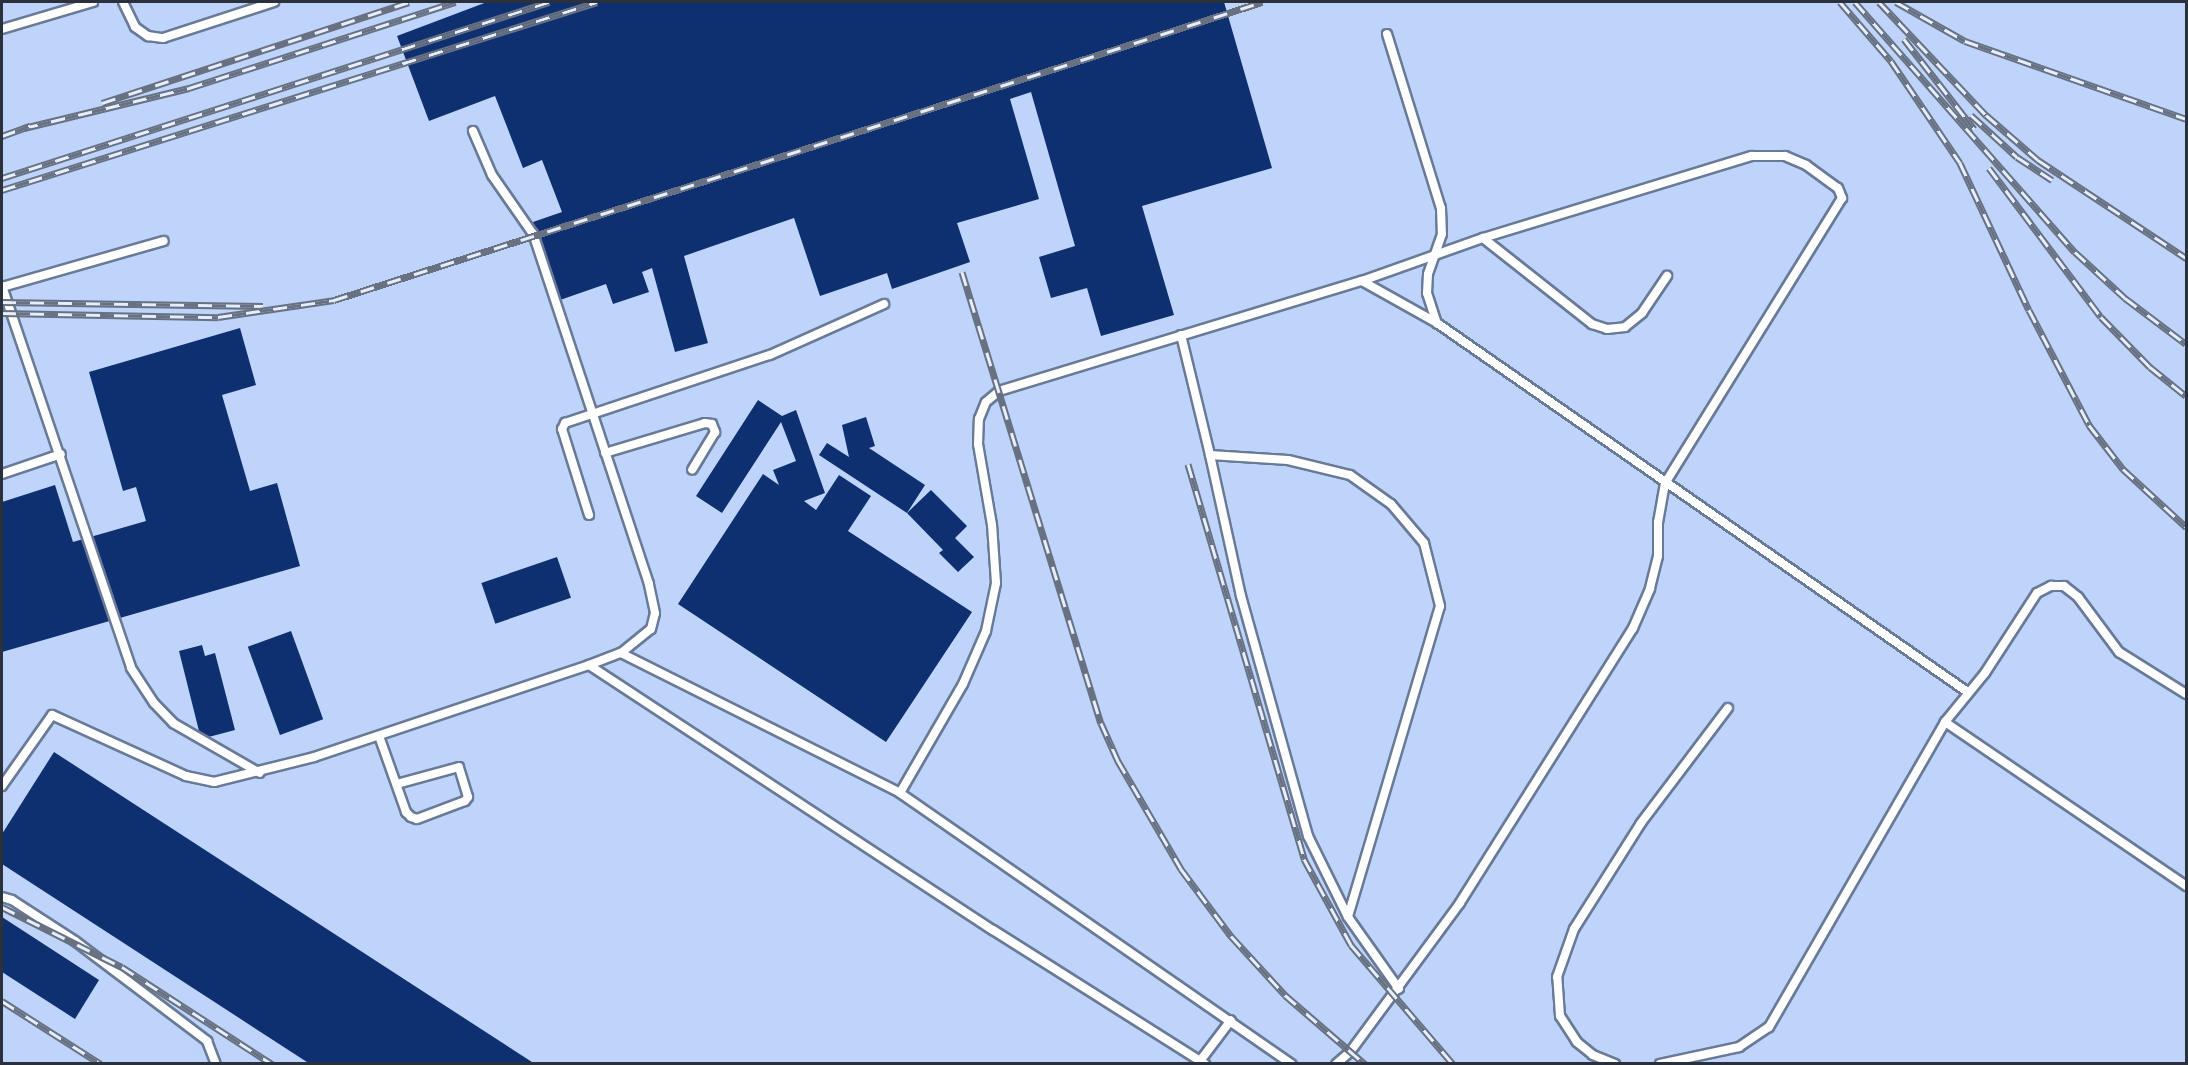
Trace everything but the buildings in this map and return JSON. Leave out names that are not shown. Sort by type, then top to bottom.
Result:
[{"type":"lane","points":[[2,29],[93,2]]},
{"type":"lane","points":[[123,2],[135,27],[148,36],[163,38],[274,2]]},
{"type":"lane","points":[[1387,34],[1441,208],[1438,254],[1428,274],[1427,293],[1437,323]]},
{"type":"lane","points":[[2,786],[52,715],[186,776],[214,782],[260,773],[589,666],[621,652],[651,629],[655,613],[649,584],[532,234],[492,175],[473,131]]},
{"type":"lane","points":[[900,793],[963,684],[986,631],[996,583],[992,525],[978,444],[979,419],[986,402],[1003,389],[1362,280],[1483,238],[1752,156],[1785,156],[1806,165],[1838,188],[1840,202],[1665,483],[1658,522],[1658,556],[1650,589],[1633,628],[1460,903],[1399,989],[1350,1052],[1336,1064]]},
{"type":"lane","points":[[1483,238],[1592,324],[1607,329],[1625,327],[1642,313],[1667,276]]},
{"type":"lane","points":[[164,241],[2,287],[61,454],[98,579],[131,668],[154,703],[173,723],[260,773]]},
{"type":"lane","points":[[1362,280],[1437,323],[1966,691]]},
{"type":"lane","points":[[589,515],[562,429],[565,423],[592,416],[770,355],[884,304]]},
{"type":"lane","points":[[1181,335],[1241,596],[1308,836],[1348,917],[1399,989]]},
{"type":"lane","points":[[605,453],[705,423],[712,424],[715,432],[692,470]]},
{"type":"lane","points":[[2,474],[61,454]]},
{"type":"lane","points":[[1210,455],[1288,460],[1350,475],[1391,504],[1424,543],[1440,606],[1348,917]]},
{"type":"lane","points":[[1660,1064],[1739,1047],[1769,1027],[1945,722],[1966,691],[1985,672],[2037,593],[2051,586],[2064,586],[2078,597],[2119,652],[2187,694]]},
{"type":"lane","points":[[621,652],[900,793],[1231,1020],[1291,1064]]},
{"type":"lane","points":[[589,666],[1203,1062],[1231,1020]]},
{"type":"lane","points":[[1615,1064],[1593,1055],[1577,1041],[1560,1016],[1557,977],[1574,929],[1641,823],[1728,708]]},
{"type":"lane","points":[[1945,722],[2187,886]]},
{"type":"lane","points":[[379,736],[406,812],[417,819],[468,797],[459,767],[397,784]]},
{"type":"lane","points":[[2,897],[12,900],[75,941],[207,1041],[216,1064]]},
{"type":"shaded area","points":[[2,2],[2186,2],[2186,1063],[2,1063]]},
{"type":"railway","points":[[102,103],[409,2]]},
{"type":"railway","points":[[24,128],[189,88],[455,2]]},
{"type":"railway","points":[[2,178],[549,2]]},
{"type":"railway","points":[[2,190],[597,2]]},
{"type":"railway","points":[[2,313],[218,317],[334,300],[1262,2]]},
{"type":"railway","points":[[1840,2],[1891,61],[1960,163],[2029,310],[2089,425],[2123,469],[2186,527]]},
{"type":"railway","points":[[1855,2],[2075,252],[2125,298],[2186,344]]},
{"type":"railway","points":[[1879,2],[1986,115],[2038,160],[2186,258]]},
{"type":"railway","points":[[1896,2],[1965,41],[2186,119]]},
{"type":"railway","points":[[1904,39],[1974,129]]},
{"type":"railway","points":[[1971,115],[2017,157],[2052,180]]},
{"type":"railway","points":[[2,136],[30,126]]},
{"type":"railway","points":[[1989,168],[2101,317],[2150,367],[2186,396]]},
{"type":"railway","points":[[962,272],[1101,723],[1118,761],[1181,869],[1231,936],[1285,995],[1365,1064]]},
{"type":"railway","points":[[2,302],[263,306]]},
{"type":"railway","points":[[1188,464],[1304,859],[1351,945],[1453,1064]]},
{"type":"railway","points":[[2,907],[122,967],[272,1064]]},
{"type":"railway","points":[[2,1001],[101,1064]]}]
